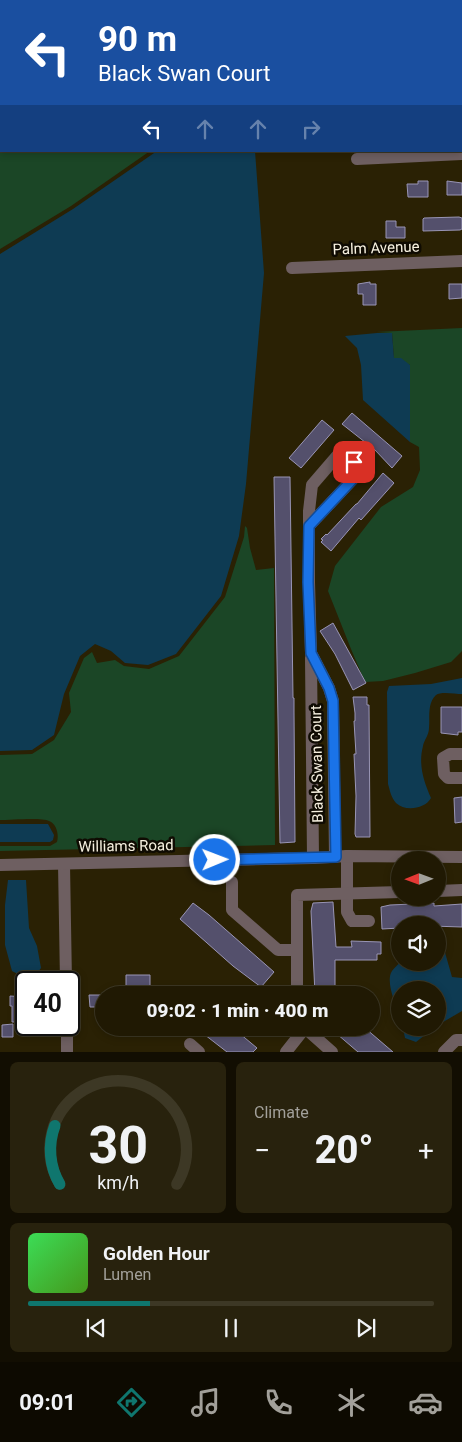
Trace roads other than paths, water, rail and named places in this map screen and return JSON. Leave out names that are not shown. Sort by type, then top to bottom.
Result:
[{"type":"street","points":[[357,159],[462,154]]},
{"type":"street","name":"Palm Avenue","points":[[292,268],[462,261]]},
{"type":"street","name":"Black Swan Court","points":[[309,526],[354,478],[357,468],[354,462],[345,454],[337,456],[312,485],[309,526],[308,582],[311,653],[329,688],[333,701],[341,856],[348,893],[347,912],[352,921],[369,921]]},
{"type":"street","points":[[311,653],[313,858]]},
{"type":"street","points":[[462,754],[450,754],[443,758],[444,774],[448,778],[462,778]]},
{"type":"street","name":"Williams Road","points":[[0,865],[341,856],[462,857]]},
{"type":"street","points":[[64,864],[66,971]]},
{"type":"street","points":[[232,882],[232,910],[278,950],[297,950]]},
{"type":"street","points":[[446,891],[462,890]]},
{"type":"street","points":[[297,986],[297,895],[391,892]]},
{"type":"street","points":[[67,1036],[67,1052]]},
{"type":"street","points":[[286,1052],[299,1036]]},
{"type":"street","points":[[314,1036],[332,1052]]},
{"type":"street","points":[[444,1052],[456,1040],[462,1040]]},
{"type":"water","points":[[156,152],[255,152],[264,273],[246,484],[239,536],[221,596],[176,654],[148,665],[125,663],[111,651],[95,644],[80,656],[64,694],[54,735],[32,750],[0,751],[0,254],[73,209]]},
{"type":"water","points":[[392,333],[394,358],[401,358],[410,365],[410,442],[363,400],[361,365],[357,348],[345,336]]},
{"type":"water","points":[[462,678],[462,694],[438,694],[431,702],[429,731],[422,753],[421,767],[431,798],[420,807],[404,808],[396,803],[388,784],[387,692],[389,686],[431,684]]},
{"type":"water","points":[[0,824],[48,824],[54,835],[53,840],[50,842],[0,842]]},
{"type":"water","points":[[8,880],[26,880],[29,928],[37,946],[41,968],[39,971],[15,971],[15,973],[12,971],[5,945],[5,905]]},
{"type":"water","points":[[446,956],[452,977],[462,978],[462,1011],[446,1020],[446,981],[391,981],[391,988],[390,975],[392,971],[446,971]]},
{"type":"water","points":[[405,1036],[424,1036],[416,1042],[405,1038]]}]
